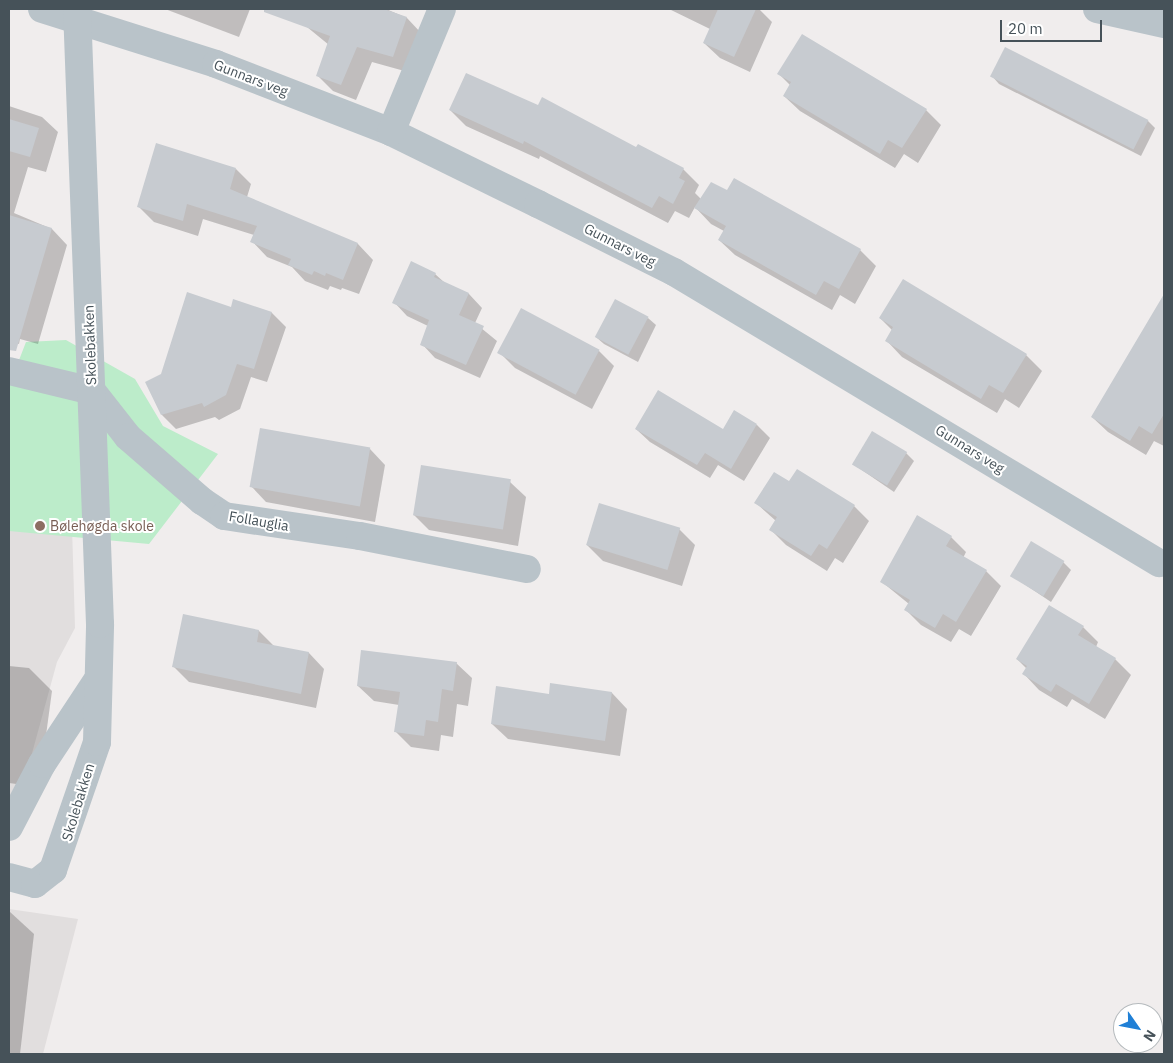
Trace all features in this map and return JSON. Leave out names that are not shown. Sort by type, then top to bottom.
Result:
[{"type":"street","name":"Gunnars veg","points":[[42,9],[77,13],[216,64],[391,132],[674,272],[1159,563]]},
{"type":"street","points":[[391,132],[442,9]]},
{"type":"street","points":[[1097,9],[1164,24]]},
{"type":"street","name":"Skolebakken","points":[[9,877],[35,884],[53,870],[62,851],[97,742],[96,682],[100,624],[77,13]]},
{"type":"street","points":[[9,371],[92,391]]},
{"type":"street","name":"Follauglia","points":[[92,391],[128,437],[202,501],[224,516],[360,536],[527,570]]},
{"type":"street","name":"Skolebakken","points":[[9,827],[42,764],[96,682]]},
{"type":"shaded area","name":"Bølehøgda skole","points":[[9,387],[69,425],[75,628],[57,662],[31,757],[9,797]]},
{"type":"shaded area","points":[[9,909],[78,919],[43,1054],[9,1054]]},
{"type":"green space","points":[[66,340],[135,379],[163,426],[218,454],[149,544],[9,531],[9,386],[26,342]]},
{"type":"building","points":[[264,9],[384,9],[407,17],[393,57],[357,47],[341,85],[316,76],[330,36],[264,12]]},
{"type":"building","points":[[718,9],[756,9],[734,57],[703,43]]},
{"type":"building","points":[[802,34],[927,109],[902,148],[888,140],[880,154],[783,96],[791,82],[777,74]]},
{"type":"building","points":[[1005,47],[1148,120],[1133,149],[990,76]]},
{"type":"building","points":[[466,73],[538,105],[542,97],[636,147],[638,144],[684,168],[679,178],[685,181],[673,204],[659,196],[652,208],[524,141],[523,144],[449,110]]},
{"type":"building","points":[[9,119],[39,128],[30,157],[9,151]]},
{"type":"building","points":[[156,143],[236,168],[230,189],[358,243],[343,280],[326,273],[325,276],[314,271],[312,275],[288,265],[291,259],[250,242],[257,226],[187,204],[183,221],[137,207]]},
{"type":"building","points":[[734,178],[861,249],[839,289],[824,281],[816,295],[718,240],[726,226],[694,208],[711,182],[727,190]]},
{"type":"building","points":[[9,215],[52,228],[16,351],[9,350]]},
{"type":"building","points":[[411,261],[436,273],[434,277],[469,293],[459,315],[484,326],[466,365],[420,345],[429,320],[392,303]]},
{"type":"building","points":[[903,279],[1027,354],[1003,393],[989,385],[981,399],[885,341],[893,327],[879,318]]},
{"type":"building","points":[[187,292],[231,307],[233,299],[272,312],[254,369],[237,364],[226,395],[204,407],[202,403],[161,415],[145,382],[161,374]]},
{"type":"building","points":[[1164,294],[1164,414],[1152,434],[1139,426],[1130,441],[1091,417]]},
{"type":"building","points":[[615,299],[649,317],[628,355],[595,337]]},
{"type":"building","points":[[521,308],[600,350],[576,395],[497,353]]},
{"type":"building","points":[[658,390],[723,429],[734,410],[757,424],[731,469],[705,453],[697,465],[635,429]]},
{"type":"building","points":[[260,428],[370,447],[360,507],[250,487]]},
{"type":"building","points":[[872,431],[907,452],[887,486],[852,464]]},
{"type":"building","points":[[421,465],[511,479],[503,530],[413,515]]},
{"type":"building","points":[[797,469],[855,505],[827,549],[819,544],[811,556],[769,530],[777,517],[754,503],[774,472],[789,481]]},
{"type":"building","points":[[599,503],[680,528],[667,570],[586,545]]},
{"type":"building","points":[[917,515],[952,536],[946,546],[987,570],[956,622],[943,614],[935,628],[904,610],[910,600],[880,582]]},
{"type":"building","points":[[1031,541],[1064,561],[1043,596],[1010,576]]},
{"type":"building","points":[[1049,605],[1084,626],[1078,635],[1116,658],[1089,704],[1056,684],[1051,692],[1022,674],[1027,666],[1016,659]]},
{"type":"building","points":[[183,614],[259,630],[257,642],[309,652],[301,694],[172,667]]},
{"type":"building","points":[[361,650],[457,662],[453,691],[442,689],[438,722],[426,720],[424,736],[394,732],[400,692],[357,686]]},
{"type":"building","points":[[550,683],[612,692],[605,741],[491,724],[496,686],[549,694]]},
{"type":"place","name":"Bølehøgda skole","points":[[40,526]]}]
